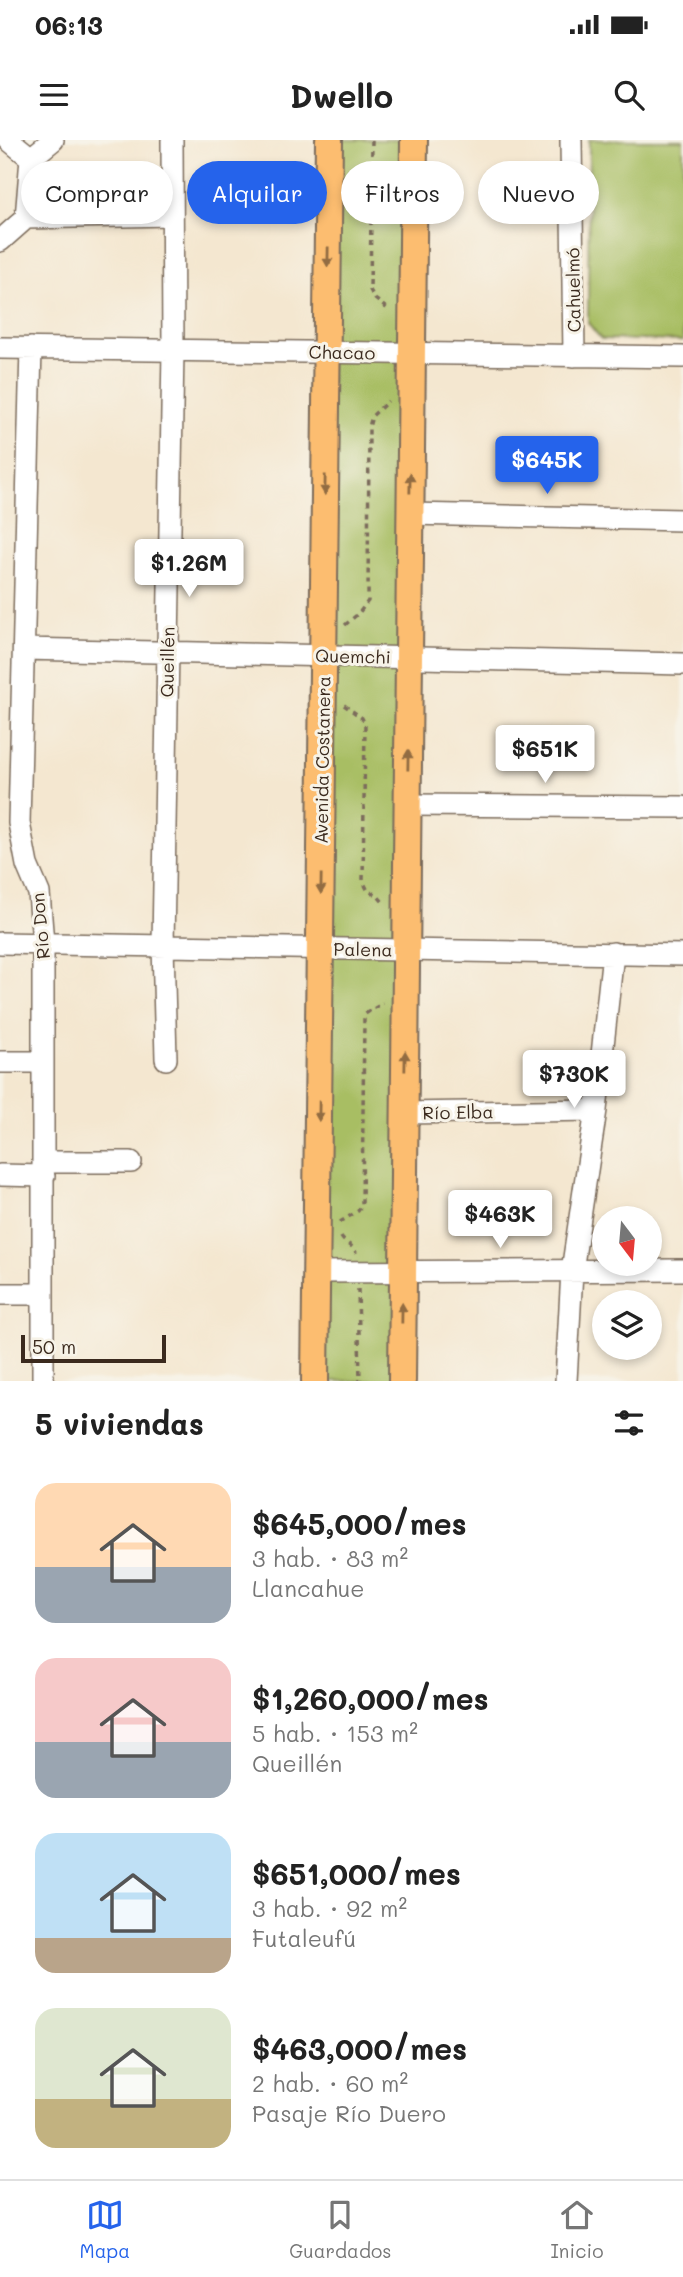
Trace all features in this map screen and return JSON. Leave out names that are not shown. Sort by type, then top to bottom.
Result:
[{"type":"main road","name":"Avenida Costanera","points":[[316,1381],[320,948],[333,656],[327,352],[329,140]]},
{"type":"main road","points":[[402,1381],[414,140]]},
{"type":"street","points":[[9,140],[31,158]]},
{"type":"street","points":[[31,161],[53,140]]},
{"type":"street","name":"Queillén","points":[[172,140],[172,161]]},
{"type":"street","name":"Cahuelmó","points":[[571,140],[574,356]]},
{"type":"street","points":[[0,241],[21,222]]},
{"type":"street","name":"Queillén","points":[[166,1059],[163,945],[173,350],[171,224]]},
{"type":"street","name":"Chacao","points":[[0,348],[683,357]]},
{"type":"street","name":"Río Don","points":[[31,348],[19,823],[27,865],[39,893],[43,943],[43,1381]]},
{"type":"street","points":[[410,514],[683,520]]},
{"type":"street","name":"Quemchi","points":[[24,649],[683,664]]},
{"type":"street","points":[[407,805],[683,807]]},
{"type":"street","name":"Palena","points":[[0,943],[683,955]]},
{"type":"street","points":[[566,1381],[572,1271],[596,1110],[613,953]]},
{"type":"street","points":[[0,1062],[43,1062]]},
{"type":"street","name":"Río Elba","points":[[404,1113],[596,1110]]},
{"type":"street","points":[[0,1175],[131,1162]]},
{"type":"street","points":[[317,1272],[683,1270]]},
{"type":"street","points":[[0,1294],[43,1294]]},
{"type":"path","points":[[372,140],[370,290],[375,299],[390,310],[393,316]]},
{"type":"path","points":[[333,656],[345,625],[368,601],[369,427],[372,416],[391,397]]},
{"type":"path","points":[[342,698],[344,705],[362,718],[365,724],[363,881],[368,891],[377,895],[384,904]]},
{"type":"path","points":[[360,1381],[356,1251],[341,1238],[339,1228],[340,1222],[358,1211],[362,1205],[364,1019],[365,1014],[385,1001]]},
{"type":"green space","points":[[333,140],[411,140],[411,161],[341,161],[341,224],[410,224],[397,1381],[320,1381]]},
{"type":"green space","points":[[589,140],[683,140],[683,341],[601,339],[588,323],[589,224],[599,224],[599,161],[589,161]]}]
